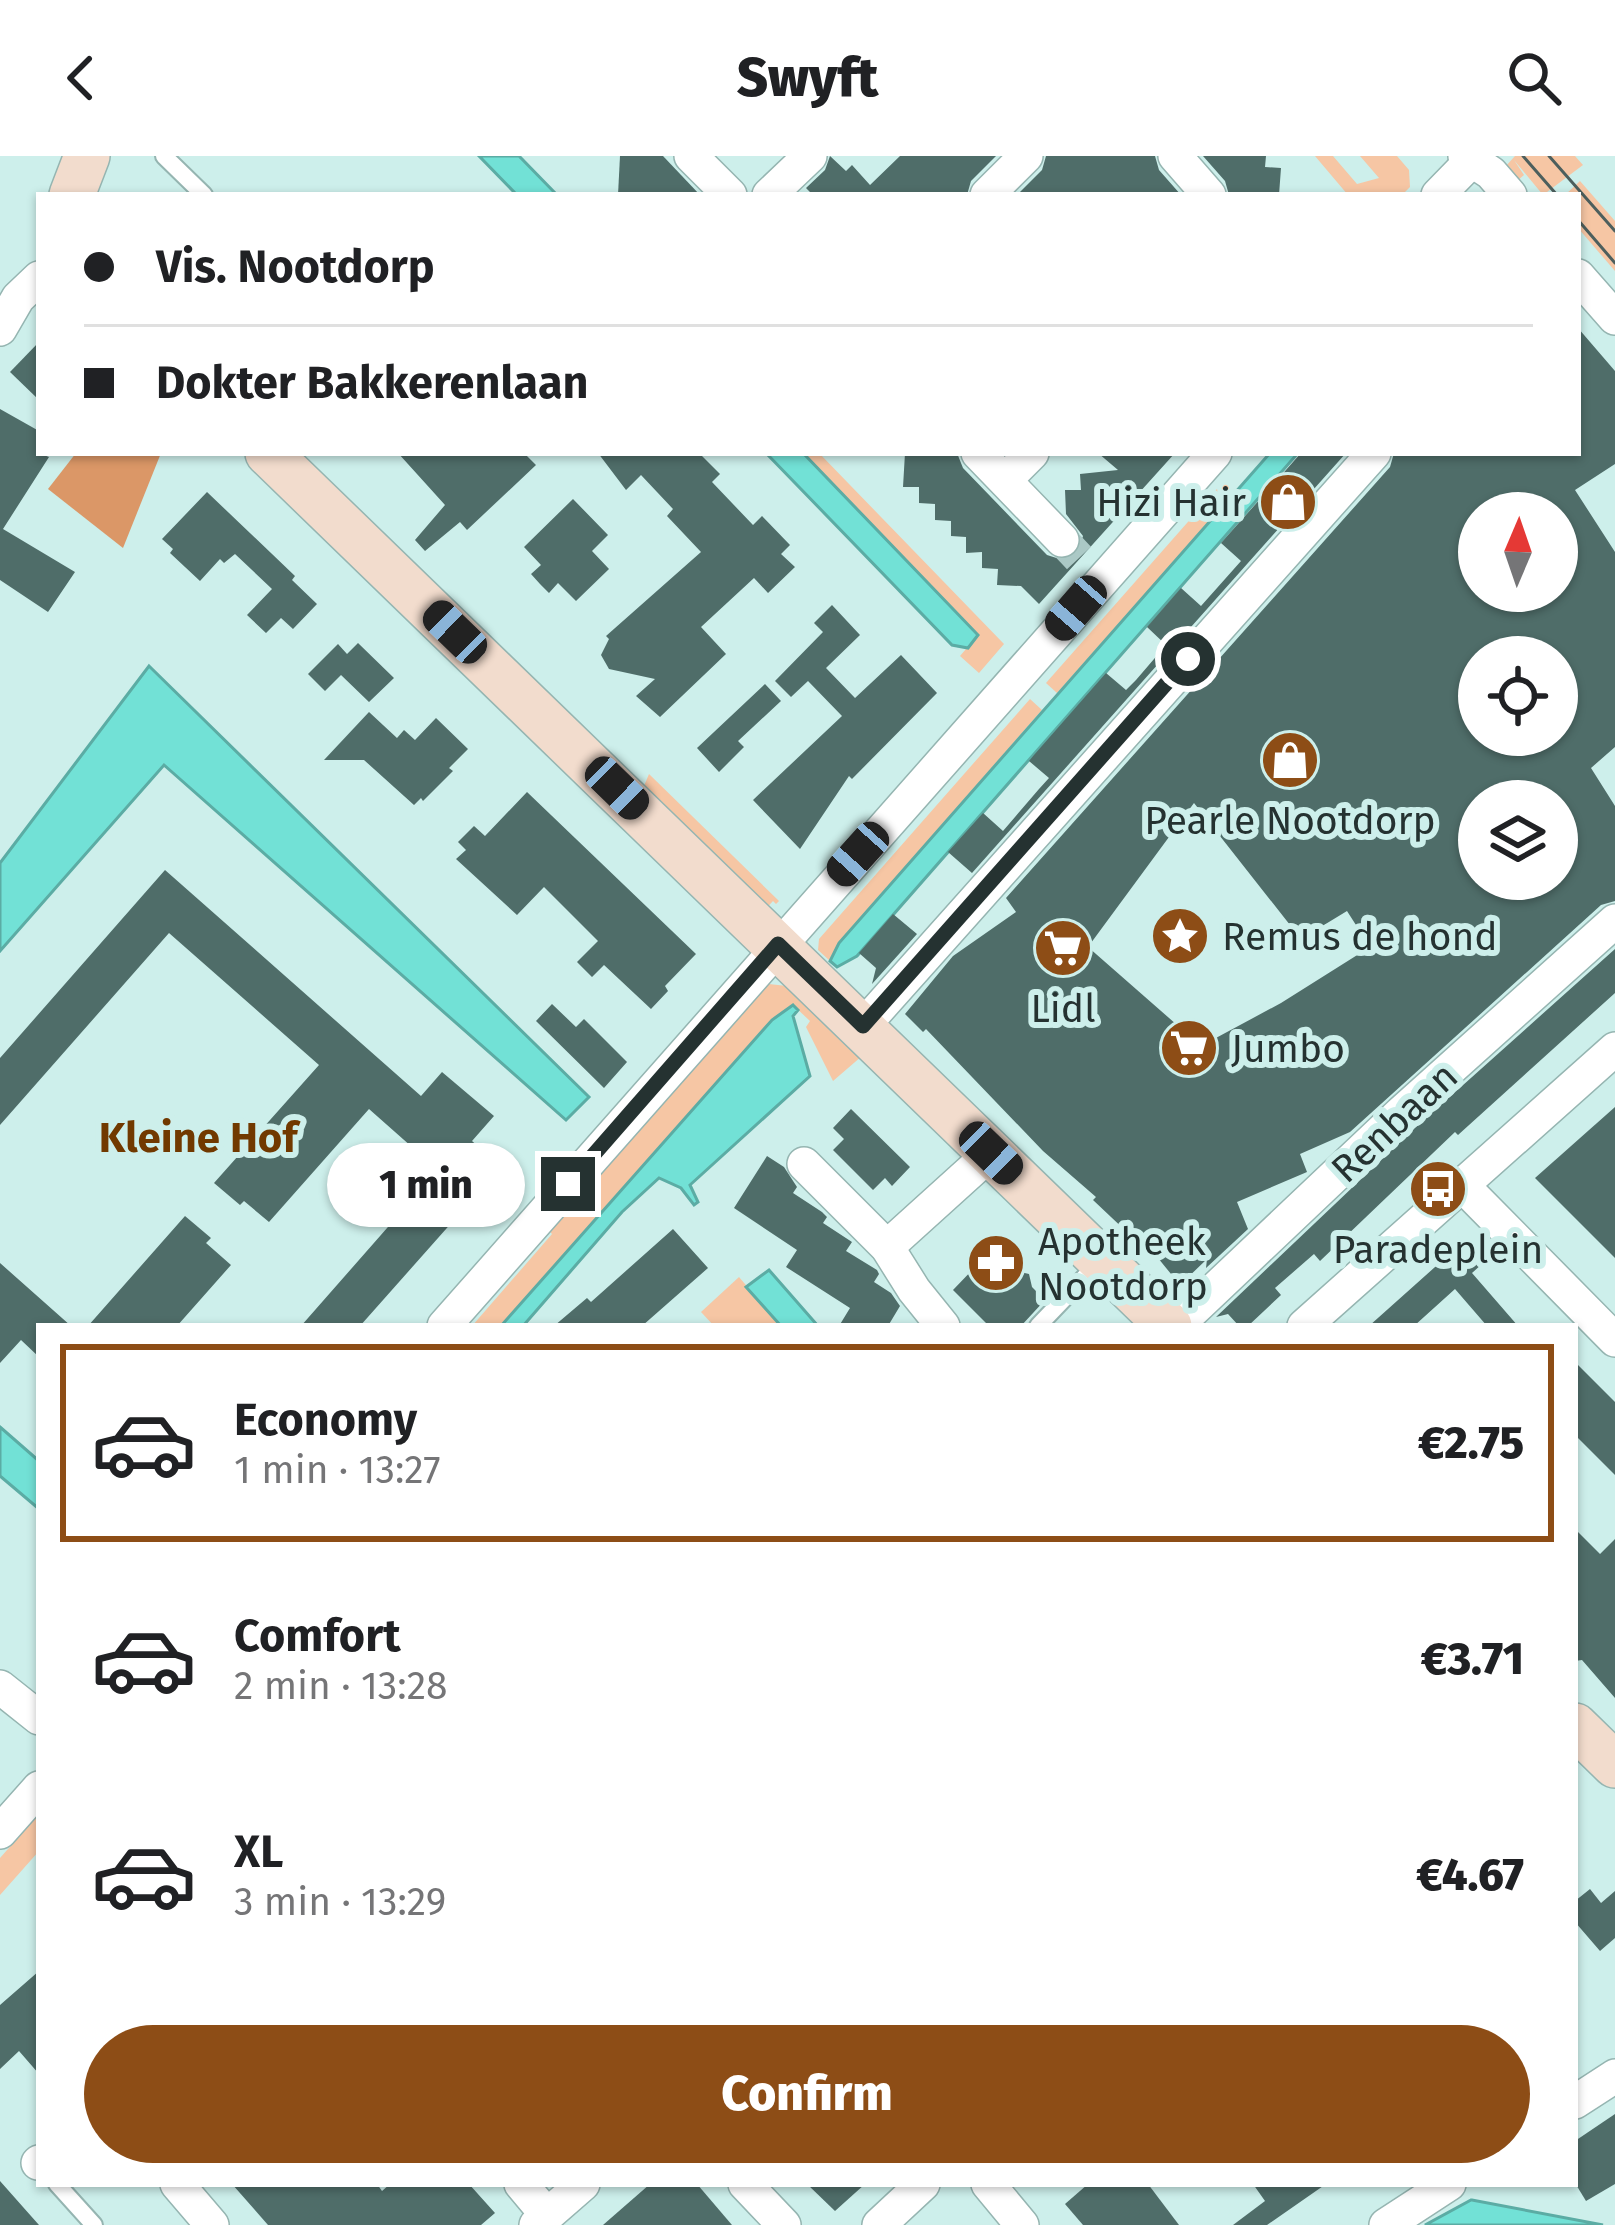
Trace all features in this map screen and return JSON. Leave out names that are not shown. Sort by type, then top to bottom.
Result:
[{"type":"street","points":[[73,192],[87,156]]},
{"type":"street","points":[[691,156],[727,192]]},
{"type":"street","points":[[772,192],[810,156]]},
{"type":"street","points":[[990,192],[1026,156]]},
{"type":"street","points":[[1175,156],[1206,192]]},
{"type":"street","points":[[1441,192],[1471,157],[1507,192]]},
{"type":"street","points":[[1581,279],[1615,318]]},
{"type":"street","points":[[0,329],[18,298],[36,281]]},
{"type":"street","points":[[271,456],[1169,1323]]},
{"type":"street","points":[[981,456],[1081,559]]},
{"type":"street","points":[[1005,480],[1030,456]]},
{"type":"street","points":[[447,1323],[778,944],[1081,559],[1211,456]]},
{"type":"street","points":[[863,1026],[1372,456]]},
{"type":"street","name":"Renbaan","points":[[1175,1323],[1615,921]]},
{"type":"street","points":[[1307,1323],[1615,1049]]},
{"type":"street","points":[[886,1247],[991,1153]]},
{"type":"street","points":[[804,1164],[886,1247],[941,1323]]},
{"type":"street","points":[[1462,1185],[1615,1340]]},
{"type":"street","points":[[0,1687],[36,1716]]},
{"type":"street","points":[[1578,1729],[1615,1766]]},
{"type":"street","points":[[0,1832],[36,1791]]},
{"type":"street","points":[[1578,2100],[1615,2076]]},
{"type":"street","points":[[180,2187],[212,2225]]},
{"type":"street","points":[[523,2187],[541,2220],[580,2187]]},
{"type":"street","points":[[748,2187],[784,2225]]},
{"type":"street","points":[[879,2225],[920,2187]]},
{"type":"street","points":[[990,2187],[1022,2225]]},
{"type":"street","points":[[1386,2225],[1444,2187]]},
{"type":"lane","points":[[164,156],[201,192]]},
{"type":"lane","points":[[1041,1323],[1101,1260]]},
{"type":"lane","points":[[60,2187],[94,2225]]},
{"type":"shaded area","points":[[1315,156],[1333,156],[1357,184],[1379,178],[1360,156],[1397,156],[1409,170],[1410,187],[1405,192],[1345,192]]},
{"type":"shaded area","points":[[1515,156],[1575,156],[1583,165],[1547,192],[1541,192],[1514,160],[1524,175],[1517,181],[1505,167]]},
{"type":"shaded area","points":[[1580,181],[1615,221],[1615,271],[1581,231],[1581,192],[1568,192]]},
{"type":"shaded area","points":[[74,456],[160,456],[123,548],[48,489]]},
{"type":"shaded area","points":[[807,456],[822,456],[1004,644],[979,673],[960,656],[978,635]]},
{"type":"shaded area","points":[[1224,481],[1236,492],[1057,693],[1046,683]]},
{"type":"shaded area","points":[[1030,699],[1042,710],[839,943],[830,961],[818,950],[819,939]]},
{"type":"shaded area","points":[[649,774],[779,901],[776,904],[773,901],[763,912],[641,793]]},
{"type":"shaded area","points":[[760,983],[787,986],[862,1056],[833,1081],[806,1027],[810,1021],[793,1005],[772,1020],[504,1323],[475,1323],[552,1234],[546,1227]]},
{"type":"shaded area","points":[[739,1277],[778,1323],[711,1323],[701,1312]]},
{"type":"shaded area","points":[[36,1817],[36,1854],[0,1895],[0,1858]]},
{"type":"water","points":[[479,156],[519,156],[554,192],[514,192]]},
{"type":"water","points":[[769,456],[806,456],[978,635],[968,648],[952,645]]},
{"type":"water","points":[[1267,456],[1295,456],[857,956],[837,967],[830,961],[839,943]]},
{"type":"water","points":[[149,666],[589,1097],[566,1120],[164,765],[0,951],[0,863]]},
{"type":"water","points":[[793,1005],[798,1010],[793,1016],[810,1076],[690,1185],[698,1202],[694,1205],[681,1188],[659,1178],[622,1212],[526,1323],[504,1323],[772,1020]]},
{"type":"water","points":[[769,1270],[815,1323],[778,1323],[746,1287]]},
{"type":"water","points":[[0,1427],[36,1458],[36,1506],[0,1476]]},
{"type":"water","points":[[1472,2200],[1603,2225],[1425,2225]]},
{"type":"building","points":[[620,156],[663,156],[697,192],[618,192]]},
{"type":"building","points":[[830,156],[846,171],[852,165],[870,185],[900,156],[996,156],[971,181],[968,192],[810,192],[806,188],[825,170]]},
{"type":"building","points":[[1046,156],[1155,156],[1159,170],[1178,192],[1020,192],[1042,170]]},
{"type":"building","points":[[1203,156],[1266,156],[1265,167],[1281,168],[1279,192],[1228,192],[1225,181]]},
{"type":"building","points":[[1581,331],[1615,371],[1615,464],[1576,492],[1458,492],[1458,612],[1578,612],[1578,495],[1615,552],[1615,747],[1591,768],[1615,806],[1615,901],[1601,905],[1350,1132],[1300,1154],[1307,1172],[1237,1202],[1248,1229],[1180,1285],[1149,1247],[1093,1200],[1096,1197],[1043,1151],[926,1029],[923,1032],[905,1014],[953,956],[1016,912],[1006,898],[1390,467],[1393,456],[1581,456]],"holes":[[[1194,803],[1301,939],[1347,911],[1370,947],[1201,1046],[1088,947]]]},
{"type":"building","points":[[36,345],[36,397],[10,372]]},
{"type":"building","points":[[0,409],[36,429],[36,456],[49,457],[3,529],[75,572],[48,612],[0,580]]},
{"type":"building","points":[[401,456],[527,456],[536,465],[467,530],[460,522],[425,551],[415,540],[445,505]]},
{"type":"building","points":[[600,456],[702,456],[720,474],[712,482],[753,525],[762,516],[790,545],[781,554],[795,567],[768,593],[754,578],[701,627],[726,654],[660,717],[636,696],[655,679],[609,669],[601,655],[609,639],[606,636],[701,552],[667,516],[673,509],[641,475],[626,490]]},
{"type":"building","points":[[905,456],[958,456],[963,468],[1047,555],[1066,561],[1077,554],[1083,536],[1066,514],[1065,490],[1081,490],[1080,474],[1118,470],[1102,456],[1172,456],[1039,604],[1021,586],[997,585],[998,569],[982,568],[982,552],[966,553],[966,537],[951,536],[951,521],[935,520],[935,504],[919,503],[919,487],[903,487]]},
{"type":"building","points":[[1298,456],[1343,456],[972,873],[948,852],[983,813],[1003,831],[1049,778],[1029,761],[1106,673],[1126,690],[1166,645],[1147,627],[1181,588],[1201,606],[1241,561],[1221,543]]},
{"type":"building","points":[[207,492],[295,576],[292,580],[317,604],[293,629],[281,618],[266,633],[247,615],[272,589],[235,554],[224,563],[220,559],[200,581],[170,553],[173,549],[162,539]]},
{"type":"building","points":[[573,499],[608,535],[592,551],[609,569],[576,601],[558,583],[549,593],[540,584],[531,574],[541,565],[524,547]]},
{"type":"building","points":[[832,605],[860,635],[826,668],[855,698],[901,655],[937,693],[852,779],[849,776],[800,849],[753,800],[842,716],[808,681],[791,697],[775,681],[823,632],[814,623]]},
{"type":"building","points":[[358,643],[394,678],[369,702],[341,675],[325,691],[308,674],[338,644],[347,654]]},
{"type":"building","points":[[765,684],[781,701],[738,741],[744,747],[719,772],[697,748]]},
{"type":"building","points":[[369,712],[397,738],[404,730],[415,740],[436,718],[468,749],[449,768],[453,771],[414,805],[364,760],[324,760]]},
{"type":"building","points":[[527,792],[696,954],[665,986],[668,991],[651,1009],[604,965],[592,977],[577,962],[598,941],[544,887],[517,915],[456,859],[466,850],[458,842],[474,826],[485,836]]},
{"type":"building","points":[[165,870],[421,1096],[442,1072],[494,1116],[472,1141],[501,1167],[363,1323],[304,1323],[438,1170],[369,1109],[269,1222],[214,1183],[319,1065],[169,933],[0,1125],[0,1058]]},
{"type":"building","points":[[893,914],[917,934],[872,984],[876,968],[859,953]]},
{"type":"building","points":[[1615,949],[1615,993],[1458,1135],[1455,1132],[1320,1261],[1314,1254],[1275,1288],[1281,1295],[1251,1323],[1236,1323],[1228,1314],[1216,1317],[1415,1128]]},
{"type":"building","points":[[552,1004],[576,1027],[584,1019],[627,1062],[604,1088],[536,1021]]},
{"type":"building","points":[[1615,1107],[1615,1258],[1535,1178]]},
{"type":"building","points":[[851,1109],[910,1167],[892,1186],[885,1178],[873,1190],[833,1150],[844,1139],[833,1128]]},
{"type":"building","points":[[767,1156],[784,1167],[797,1187],[793,1193],[827,1217],[823,1223],[852,1242],[846,1251],[877,1270],[874,1282],[900,1306],[890,1323],[841,1323],[850,1308],[786,1267],[797,1250],[734,1208]]},
{"type":"building","points":[[185,1216],[211,1238],[206,1243],[231,1265],[180,1323],[91,1323]]},
{"type":"building","points":[[673,1229],[708,1268],[645,1323],[558,1323],[587,1298],[591,1302]]},
{"type":"building","points":[[1003,1238],[1018,1252],[1002,1268],[1029,1274],[1032,1287],[1045,1300],[1024,1323],[986,1323],[953,1290]]},
{"type":"building","points":[[1463,1242],[1482,1264],[1472,1273],[1515,1323],[1484,1323],[1455,1289],[1417,1323],[1372,1323]]},
{"type":"building","points":[[0,1263],[68,1323],[36,1323],[36,1354],[21,1340],[0,1363]]},
{"type":"building","points":[[1578,1365],[1615,1402],[1615,1475],[1578,1438]]},
{"type":"building","points":[[1578,1532],[1600,1554],[1615,1539],[1615,1698],[1578,1661]]},
{"type":"building","points":[[1590,1889],[1601,1903],[1615,1891],[1615,1938],[1600,1951],[1578,1925],[1578,1899]]},
{"type":"building","points":[[36,1974],[36,2071],[19,2051],[0,2069],[0,2005]]},
{"type":"building","points":[[1615,2114],[1615,2184],[1586,2201],[1577,2187],[1578,2139]]},
{"type":"building","points":[[0,2181],[23,2207],[39,2225],[0,2225]]},
{"type":"building","points":[[235,2187],[379,2187],[382,2191],[387,2187],[472,2187],[495,2213],[481,2225],[268,2225]]},
{"type":"building","points":[[647,2187],[700,2187],[732,2225],[603,2225]]},
{"type":"building","points":[[810,2187],[862,2187],[835,2211]]},
{"type":"building","points":[[1085,2187],[1150,2187],[1179,2225],[1083,2225],[1065,2204]]},
{"type":"building","points":[[1255,2187],[1322,2187],[1267,2225],[1233,2225],[1265,2201]]},
{"type":"tunnel","points":[[1062,540],[1079,558]]},
{"type":"tram line","points":[[1523,156],[1554,192]]},
{"type":"tram line","points":[[1549,156],[1581,192]]},
{"type":"tram line","points":[[1581,192],[1615,231]]},
{"type":"tram line","points":[[1581,223],[1615,263]]},
{"type":"place","name":"Hizi Hair","points":[[1288,502]]},
{"type":"place","name":"Pearle Nootdorp","points":[[1290,760]]},
{"type":"place","name":"Remus de hond","points":[[1180,936]]},
{"type":"place","name":"Lidl","points":[[1063,948]]},
{"type":"place","name":"Jumbo","points":[[1189,1048]]},
{"type":"place","name":"Paradeplein","points":[[1438,1189]]},
{"type":"place","name":"Apotheek Nootdorp","points":[[996,1263]]},
{"type":"district","name":"Kleine Hof","points":[[198,1137]]},
{"type":"route","points":[[568,1184],[778,944],[863,1026],[1188,659]]}]
